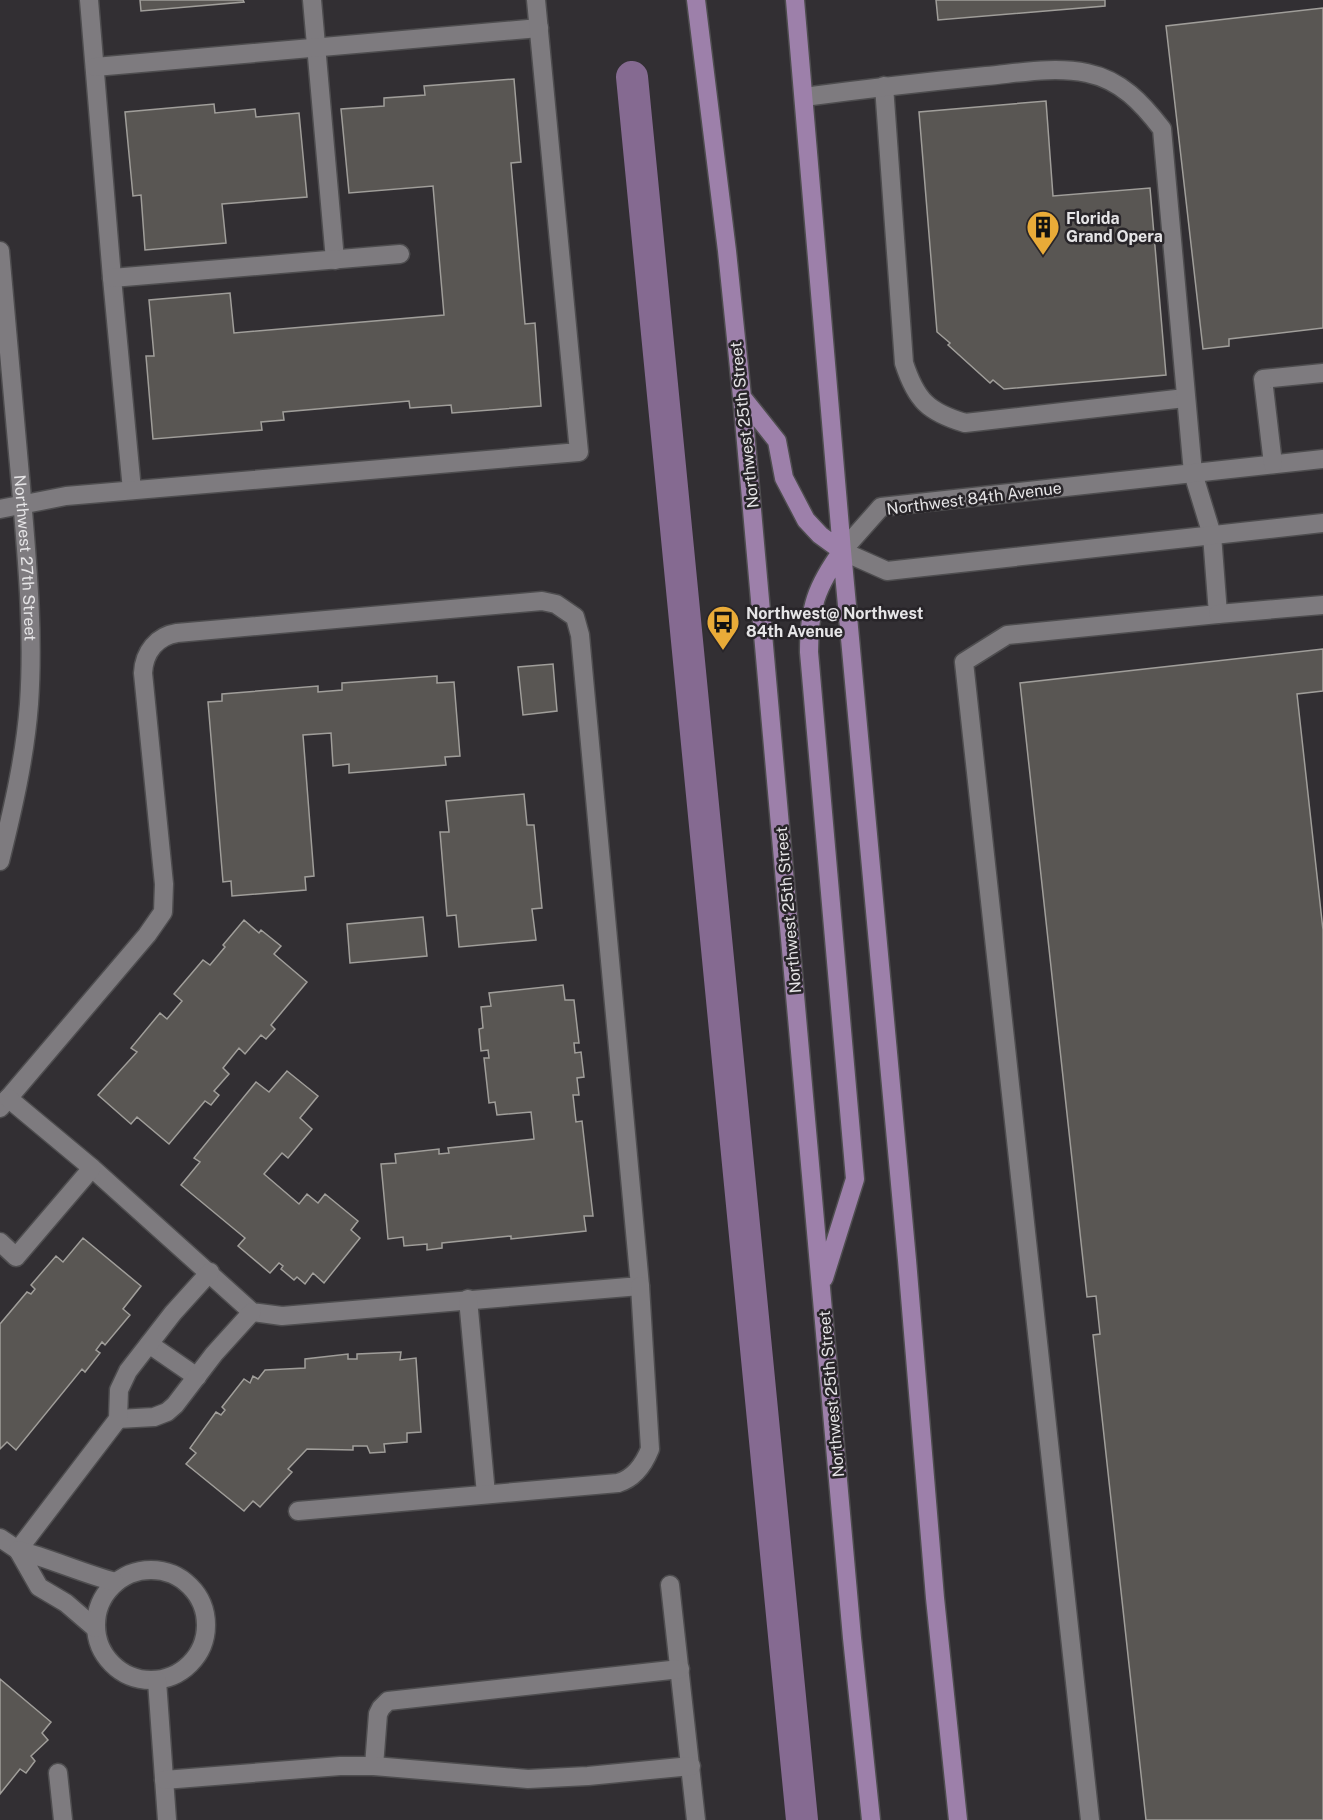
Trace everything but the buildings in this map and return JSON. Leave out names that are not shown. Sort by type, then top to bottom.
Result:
[{"type":"main road","name":"Northwest 25th Street","points":[[696,0],[727,251],[742,397],[852,1638],[871,1820]]},
{"type":"main road","points":[[795,0],[842,551],[908,1269],[935,1598],[958,1820]]},
{"type":"main road","points":[[742,397],[777,441],[784,478],[806,520],[820,536],[842,551]]},
{"type":"main road","points":[[821,1286],[855,1179],[809,652],[809,624],[815,597],[825,573],[842,551]]},
{"type":"street","points":[[89,0],[132,490]]},
{"type":"street","points":[[312,0],[335,260]]},
{"type":"street","points":[[0,508],[66,496],[579,452],[536,0]]},
{"type":"street","points":[[95,67],[539,28]]},
{"type":"street","points":[[804,97],[884,86],[1057,69],[1088,73],[1117,84],[1143,104],[1162,129],[1193,473],[1212,536],[1218,614]]},
{"type":"street","points":[[884,86],[904,363],[911,385],[925,403],[943,416],[965,423],[1185,398]]},
{"type":"street","name":"Northwest 27th Street","points":[[0,251],[32,626],[29,705],[22,758],[0,861]]},
{"type":"street","points":[[112,278],[400,254]]},
{"type":"street","points":[[1273,464],[1263,379],[1323,373]]},
{"type":"street","name":"Northwest 84th Avenue","points":[[842,551],[881,507],[1323,459]]},
{"type":"street","points":[[842,551],[887,571],[1323,523]]},
{"type":"street","points":[[298,1511],[618,1483],[629,1478],[646,1458],[651,1442],[640,1286],[580,635],[575,617],[550,602],[542,601],[177,633],[167,635],[157,641],[146,657],[143,673],[164,884],[163,912],[147,935],[4,1103],[92,1168],[252,1312],[282,1316],[640,1286]]},
{"type":"street","points":[[1090,1820],[964,662],[1007,635],[1323,605]]},
{"type":"street","points":[[0,1242],[16,1257],[92,1168]]},
{"type":"street","points":[[6,1546],[118,1419],[119,1390],[123,1380],[173,1313],[210,1272]]},
{"type":"street","points":[[468,1299],[486,1494]]},
{"type":"street","points":[[118,1419],[154,1417],[167,1412],[252,1312]]},
{"type":"street","points":[[149,1344],[197,1377]]},
{"type":"street","points":[[6,1546],[61,1562],[90,1576],[115,1582]]},
{"type":"street","points":[[6,1546],[39,1587],[66,1603],[95,1628]]},
{"type":"street","points":[[144,1570],[160,1570],[175,1575],[188,1584],[198,1597],[204,1611],[206,1627],[203,1643],[196,1657],[186,1669],[172,1677],[142,1680],[127,1676],[114,1668],[104,1656],[95,1628],[97,1611],[104,1595],[115,1582],[129,1574],[144,1570]]},
{"type":"street","points":[[670,1585],[696,1820]]},
{"type":"street","points":[[374,1766],[378,1714],[388,1701],[680,1669]]},
{"type":"street","points":[[157,1680],[167,1820]]},
{"type":"street","points":[[164,1780],[330,1766],[374,1766],[544,1779],[691,1766]]},
{"type":"street","points":[[58,1773],[63,1820]]},
{"type":"waterway","points":[[632,77],[802,1820]]},
{"type":"place","name":"Florida Grand Opera","points":[[1043,256]]},
{"type":"place","name":"Northwest@ Northwest 84th Avenue","points":[[723,651]]}]
